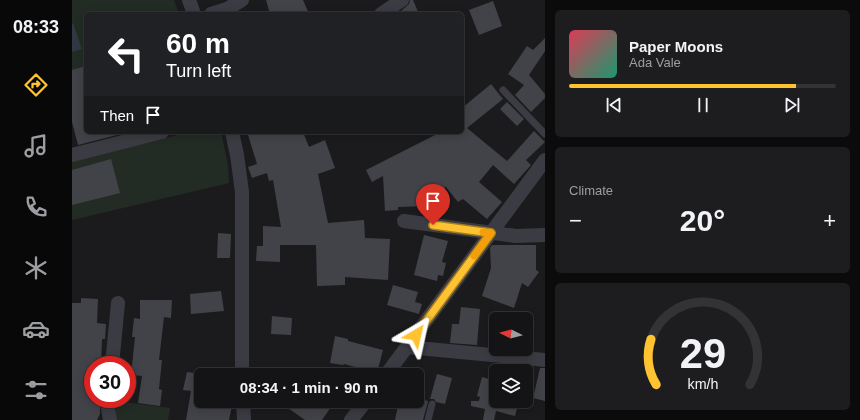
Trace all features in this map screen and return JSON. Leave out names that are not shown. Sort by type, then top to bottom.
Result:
[{"type":"street","points":[[189,0],[193,12]]},
{"type":"street","points":[[217,12],[227,9],[242,0]]},
{"type":"street","points":[[384,12],[402,0]]},
{"type":"street","points":[[72,155],[154,134]]},
{"type":"street","points":[[232,134],[242,192],[242,368]]},
{"type":"street","points":[[391,368],[545,160]]},
{"type":"street","points":[[404,221],[516,236],[545,235]]},
{"type":"street","points":[[113,356],[118,303]]},
{"type":"street","points":[[407,347],[545,360]]},
{"type":"street","points":[[108,408],[110,420]]},
{"type":"street","points":[[243,408],[244,420]]},
{"type":"street","points":[[352,420],[361,408]]},
{"type":"lane","points":[[503,90],[545,134]]},
{"type":"lane","points":[[428,420],[432,404]]},
{"type":"shaded area","points":[[72,0],[174,0],[178,12],[84,12],[84,107],[72,110]]},
{"type":"shaded area","points":[[73,23],[82,49],[72,52],[72,24]]},
{"type":"shaded area","points":[[182,134],[221,134],[228,165],[229,183],[72,220],[72,161]]},
{"type":"shaded area","points":[[136,404],[170,408],[168,420],[115,420],[116,408],[136,408]]},
{"type":"building","points":[[266,0],[303,0],[308,12],[269,12]]},
{"type":"building","points":[[410,0],[413,0],[418,12],[401,12],[409,4]]},
{"type":"building","points":[[493,1],[502,26],[479,35],[469,10]]},
{"type":"building","points":[[545,38],[545,51],[529,75],[545,94],[545,98],[531,112],[515,95],[524,85],[508,74],[527,46],[533,50]]},
{"type":"building","points":[[84,67],[84,134],[117,135],[78,145],[72,122],[72,70]]},
{"type":"building","points":[[491,84],[503,99],[467,128],[507,161],[534,131],[545,142],[526,160],[531,165],[514,184],[493,165],[479,182],[502,202],[487,219],[463,199],[458,202],[445,186],[445,214],[428,214],[428,206],[398,207],[398,210],[385,211],[383,176],[372,182],[366,170],[437,134],[464,134],[464,106]]},
{"type":"building","points":[[507,102],[524,119],[517,126],[500,109]]},
{"type":"building","points":[[304,134],[309,147],[325,140],[335,168],[318,174],[328,223],[364,220],[365,238],[390,239],[388,280],[345,277],[345,285],[317,286],[316,245],[280,245],[280,262],[256,261],[257,246],[263,246],[263,226],[281,227],[273,180],[269,181],[267,173],[252,178],[248,167],[257,164],[248,135]]},
{"type":"building","points":[[111,159],[120,193],[72,205],[72,170]]},
{"type":"building","points":[[218,233],[231,234],[230,258],[217,258]]},
{"type":"building","points":[[424,235],[448,241],[442,262],[446,263],[443,276],[438,275],[437,281],[414,275]]},
{"type":"building","points":[[492,245],[536,245],[536,270],[539,272],[528,287],[522,283],[514,308],[482,296],[491,268],[490,248]]},
{"type":"building","points":[[393,285],[418,292],[415,302],[422,304],[419,314],[387,305]]},
{"type":"building","points":[[221,291],[224,311],[191,314],[190,294]]},
{"type":"building","points":[[81,298],[98,299],[97,323],[106,324],[105,339],[102,339],[101,356],[84,356],[84,408],[100,408],[100,414],[97,420],[72,420],[72,303],[81,303]]},
{"type":"building","points":[[140,300],[172,300],[171,318],[164,317],[159,360],[162,360],[159,389],[162,390],[160,406],[138,403],[142,376],[136,375],[136,356],[133,356],[135,337],[132,337],[134,318],[140,319]]},
{"type":"building","points":[[461,307],[480,309],[477,345],[450,343],[452,324],[459,324]]},
{"type":"building","points":[[272,316],[292,318],[291,335],[271,334]]},
{"type":"building","points":[[335,336],[383,350],[378,368],[359,368],[344,364],[330,363]]},
{"type":"building","points":[[540,368],[545,368],[545,401],[533,398]]},
{"type":"building","points":[[187,372],[194,373],[194,408],[232,408],[229,420],[186,420],[191,391],[183,390]]},
{"type":"building","points":[[437,374],[452,378],[445,404],[436,402],[434,399],[430,399]]},
{"type":"building","points":[[482,377],[489,379],[489,408],[517,408],[515,416],[496,411],[494,420],[483,420],[485,409],[471,406],[471,401],[479,401],[480,397],[477,396]]},
{"type":"building","points":[[424,400],[428,401],[423,420],[395,420],[398,408],[424,408]]},
{"type":"building","points":[[288,408],[330,408],[322,420],[305,420]]},
{"type":"slow traffic","points":[[474,256],[491,233],[483,232]]},
{"type":"route","points":[[416,335],[491,233],[433,225]]}]
